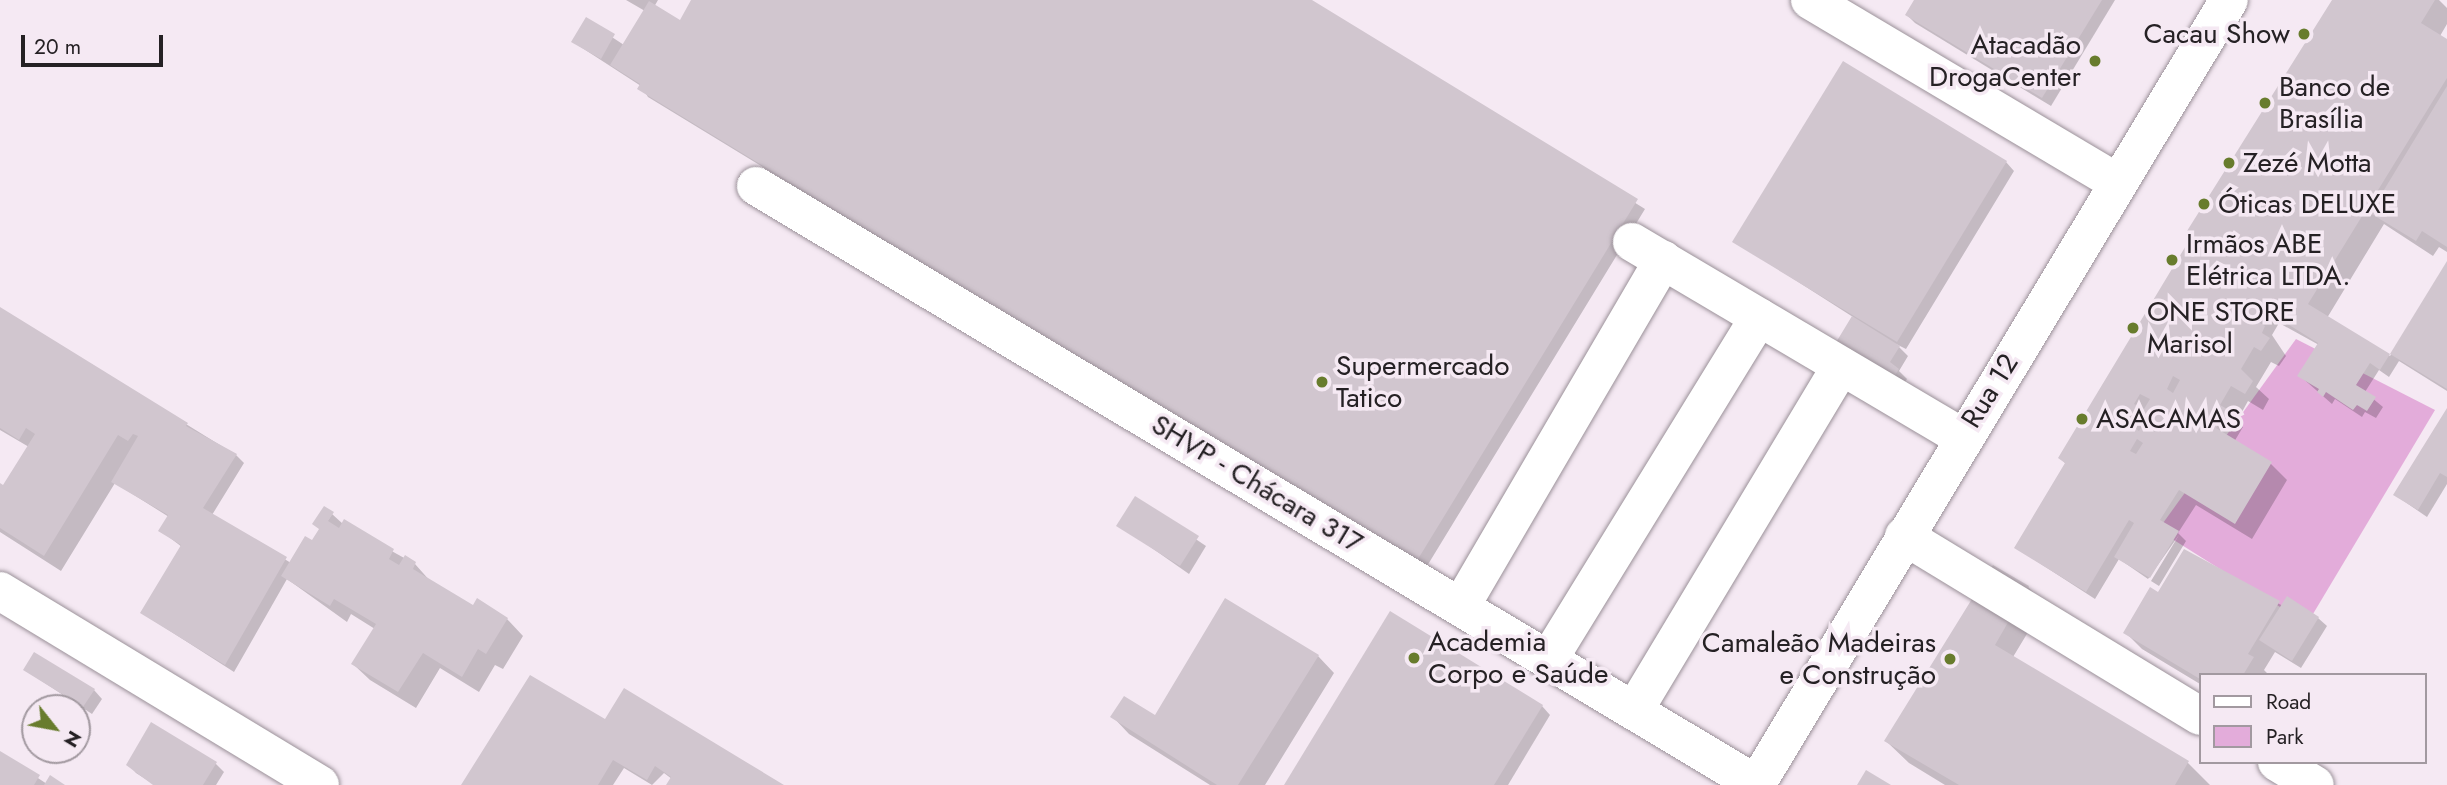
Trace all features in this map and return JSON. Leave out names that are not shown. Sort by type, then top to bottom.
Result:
[{"type":"street","points":[[1810,0],[2118,183]]},
{"type":"street","name":"Rua 12","points":[[1756,785],[1962,436],[2229,0]]},
{"type":"street","name":"SHVP - Chácara 317","points":[[756,187],[1550,657],[1756,785]]},
{"type":"street","points":[[1461,606],[1647,251],[1962,436]]},
{"type":"street","points":[[1550,657],[1759,317]]},
{"type":"street","points":[[1635,709],[1841,366]]},
{"type":"street","points":[[1904,536],[2198,715]]},
{"type":"street","points":[[0,591],[320,785]]},
{"type":"street","points":[[2280,764],[2315,785]]},
{"type":"green space","points":[[2296,339],[2435,410],[2307,624],[2158,530]]},
{"type":"building","name":"Supermercado Tatico","points":[[691,0],[1312,0],[1638,199],[1415,564],[637,89],[640,84],[610,65],[649,1],[680,20]]},
{"type":"building","points":[[1914,0],[2102,0],[2042,98],[1905,15]]},
{"type":"building","points":[[2332,0],[2435,0],[2421,23],[2447,39],[2447,78],[2308,304],[2390,354],[2380,370],[2370,363],[2356,385],[2376,397],[2367,411],[2357,405],[2353,410],[2326,392],[2323,397],[2317,392],[2319,389],[2297,376],[2318,343],[2262,308],[2255,320],[2265,326],[2262,333],[2270,338],[2261,351],[2254,347],[2241,369],[2253,381],[2245,394],[2231,386],[2220,405],[2227,409],[2216,428],[2272,462],[2235,524],[2179,490],[2160,520],[2179,531],[2150,578],[2114,557],[2134,523],[2129,520],[2086,592],[2014,548],[2065,463],[2058,458],[2193,234],[2187,231]],"holes":[[[2173,376],[2180,380],[2173,393],[2167,389]],[[2140,394],[2150,399],[2144,409],[2134,404]],[[2137,416],[2145,421],[2139,431],[2131,425]],[[2137,439],[2143,443],[2136,454],[2130,451]]]},
{"type":"building","points":[[586,17],[615,34],[601,59],[571,42]]},
{"type":"building","points":[[1843,61],[2007,161],[1897,342],[1732,242]]},
{"type":"building","points":[[2447,86],[2447,247],[2422,231],[2416,241],[2370,213]]},
{"type":"building","points":[[2447,261],[2447,389],[2390,354]]},
{"type":"building","points":[[0,307],[188,423],[186,426],[237,454],[203,508],[287,557],[225,665],[140,613],[181,545],[158,531],[168,515],[111,482],[138,436],[133,434],[128,441],[118,435],[44,556],[0,528],[0,483],[3,485],[35,434],[26,428],[19,440],[0,428]]},
{"type":"building","points":[[1852,316],[1900,346],[1890,362],[1899,369],[1892,380],[1832,349]]},
{"type":"building","points":[[2447,408],[2447,477],[2440,473],[2418,510],[2393,495]]},
{"type":"building","points":[[1135,496],[1199,536],[1180,566],[1116,526]]},
{"type":"building","points":[[324,506],[334,512],[328,521],[339,528],[344,519],[394,549],[389,559],[399,565],[405,555],[416,562],[413,569],[473,605],[477,598],[508,618],[486,654],[478,649],[462,677],[423,653],[398,692],[351,664],[376,624],[334,599],[330,606],[281,576],[305,536],[312,540],[319,529],[312,524]]},
{"type":"building","points":[[2184,549],[2280,601],[2248,654],[2254,657],[2244,673],[2198,673],[2198,678],[2123,633],[2150,587],[2158,592]]},
{"type":"building","points":[[1993,565],[2029,586],[1995,645],[2189,761],[2175,785],[1959,785],[1884,741]]},
{"type":"building","points":[[2287,596],[2319,617],[2292,661],[2259,640]]},
{"type":"building","points":[[1225,598],[1319,655],[1238,785],[1217,785],[1110,717],[1124,696],[1155,715]]},
{"type":"building","name":"Academia Corpo e Saúde","points":[[1390,611],[1543,705],[1494,785],[1284,785]]},
{"type":"building","points":[[34,652],[95,689],[91,695],[62,694],[23,670]]},
{"type":"building","points":[[530,675],[605,719],[624,688],[784,785],[666,785],[671,777],[655,766],[647,780],[613,760],[598,785],[461,785]]},
{"type":"building","points":[[151,722],[217,762],[203,785],[153,785],[126,765]]},
{"type":"building","points":[[0,751],[40,775],[34,785],[0,785]]},
{"type":"building","points":[[1866,770],[1891,785],[1857,785]]},
{"type":"building","points":[[50,775],[65,785],[44,785]]},
{"type":"place","name":"Cacau Show","points":[[2304,34]]},
{"type":"place","name":"Atacadão DrogaCenter","points":[[2095,61]]},
{"type":"place","name":"Banco de Brasília","points":[[2265,103]]},
{"type":"place","name":"Zezé Motta","points":[[2229,163]]},
{"type":"place","name":"Óticas DELUXE","points":[[2204,204]]},
{"type":"place","name":"Irmãos ABE Elétrica LTDA.","points":[[2172,260]]},
{"type":"place","name":"ONE STORE Marisol","points":[[2133,328]]},
{"type":"place","name":"Supermercado Tatico","points":[[1322,382]]},
{"type":"place","name":"ASACAMAS","points":[[2082,419]]},
{"type":"place","name":"Academia Corpo e Saúde","points":[[1414,658]]},
{"type":"place","name":"Camaleão Madeiras e Construção","points":[[1950,659]]}]
